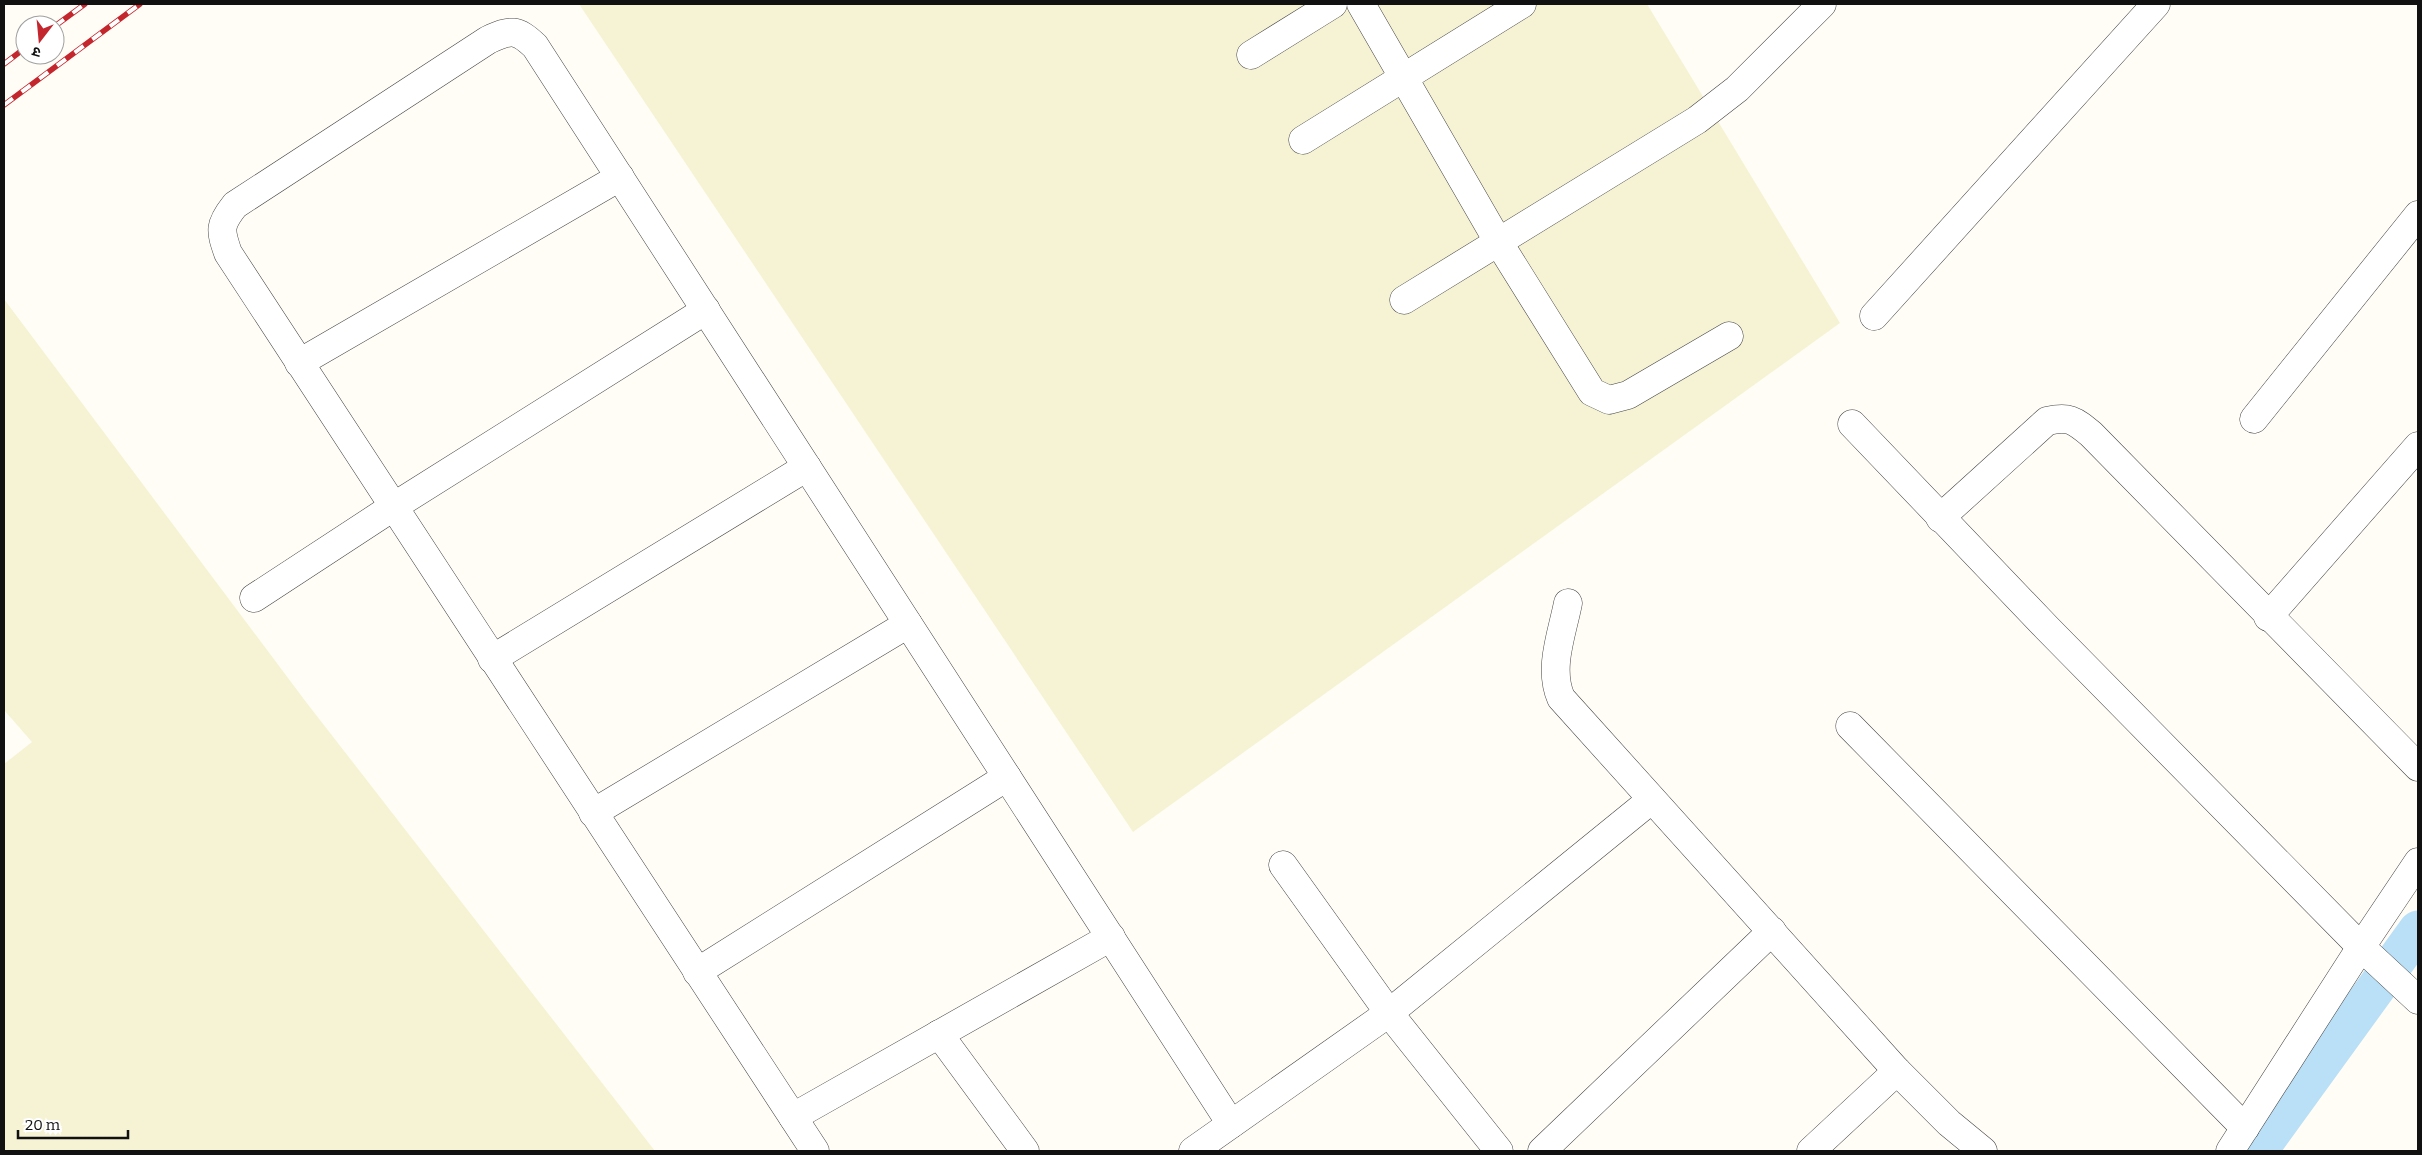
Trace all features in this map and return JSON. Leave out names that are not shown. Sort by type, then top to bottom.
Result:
[{"type":"street","points":[[1250,55],[1333,4]]},
{"type":"street","points":[[1361,4],[1500,243],[1592,392],[1609,400],[1628,395],[1728,336]]},
{"type":"street","points":[[1303,140],[1522,4]]},
{"type":"street","points":[[1404,300],[1500,243],[1697,120],[1737,89],[1822,4]]},
{"type":"street","points":[[1874,316],[2156,4]]},
{"type":"street","points":[[815,1151],[299,363],[228,253],[222,236],[223,221],[235,205],[488,40],[505,32],[521,34],[536,46],[1231,1124]]},
{"type":"street","points":[[299,363],[620,177]]},
{"type":"street","points":[[2254,419],[2418,215]]},
{"type":"street","points":[[254,598],[393,507],[706,310]]},
{"type":"street","points":[[1940,518],[2047,421],[2062,417],[2076,421],[2091,434],[2268,617],[2418,767]]},
{"type":"street","points":[[1852,424],[1940,518],[2366,952],[2415,997]]},
{"type":"street","points":[[2268,617],[2418,446]]},
{"type":"street","points":[[492,658],[807,467]]},
{"type":"street","points":[[1568,603],[1555,668],[1556,685],[1561,698],[1897,1071],[1949,1123],[1983,1151]]},
{"type":"street","points":[[594,813],[908,624]]},
{"type":"street","points":[[1850,726],[2245,1128]]},
{"type":"street","points":[[697,972],[1007,777]]},
{"type":"street","points":[[1193,1151],[1389,1014],[1651,800]]},
{"type":"street","points":[[2230,1151],[2366,952],[2418,862]]},
{"type":"street","points":[[1283,865],[1389,1014],[1499,1151]]},
{"type":"street","points":[[1542,1151],[1772,931]]},
{"type":"street","points":[[793,1117],[1110,937]]},
{"type":"street","points":[[939,1034],[1025,1151]]},
{"type":"street","points":[[1811,1151],[1897,1071]]},
{"type":"shaded area","points":[[579,4],[1647,4],[1840,323],[1133,832]]},
{"type":"shaded area","points":[[4,299],[306,702],[655,1151],[4,1151],[4,764],[32,742],[4,710]]},
{"type":"waterway","points":[[2258,1151],[2418,930]]},
{"type":"railway","points":[[65,19],[85,4]]},
{"type":"railway","points":[[4,105],[140,4]]},
{"type":"railway","points":[[4,64],[15,56]]}]
